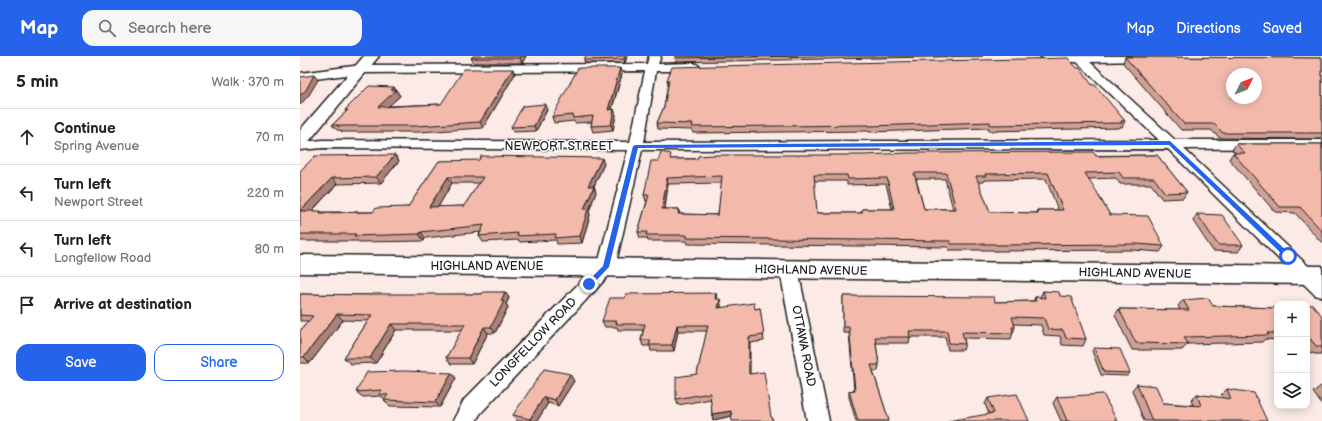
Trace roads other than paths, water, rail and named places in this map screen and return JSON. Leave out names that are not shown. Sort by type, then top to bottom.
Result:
[{"type":"street","points":[[300,141],[372,56]]},
{"type":"street","points":[[1079,57],[1317,280]]},
{"type":"street","points":[[1033,60],[1079,57],[1158,58]]},
{"type":"street","points":[[606,267],[636,146],[653,62]]},
{"type":"street","points":[[300,77],[361,69],[653,62],[706,67]]},
{"type":"street","name":"NEWPORT STREET","points":[[300,146],[323,144],[636,146],[1170,143],[1322,144]]},
{"type":"street","name":"HIGHLAND AVENUE","points":[[300,264],[606,267],[1317,280]]},
{"type":"street","name":"LONGFELLOW ROAD","points":[[464,421],[472,407],[504,372],[606,267]]},
{"type":"street","name":"OTTAWA ROAD","points":[[789,270],[818,421]]}]
